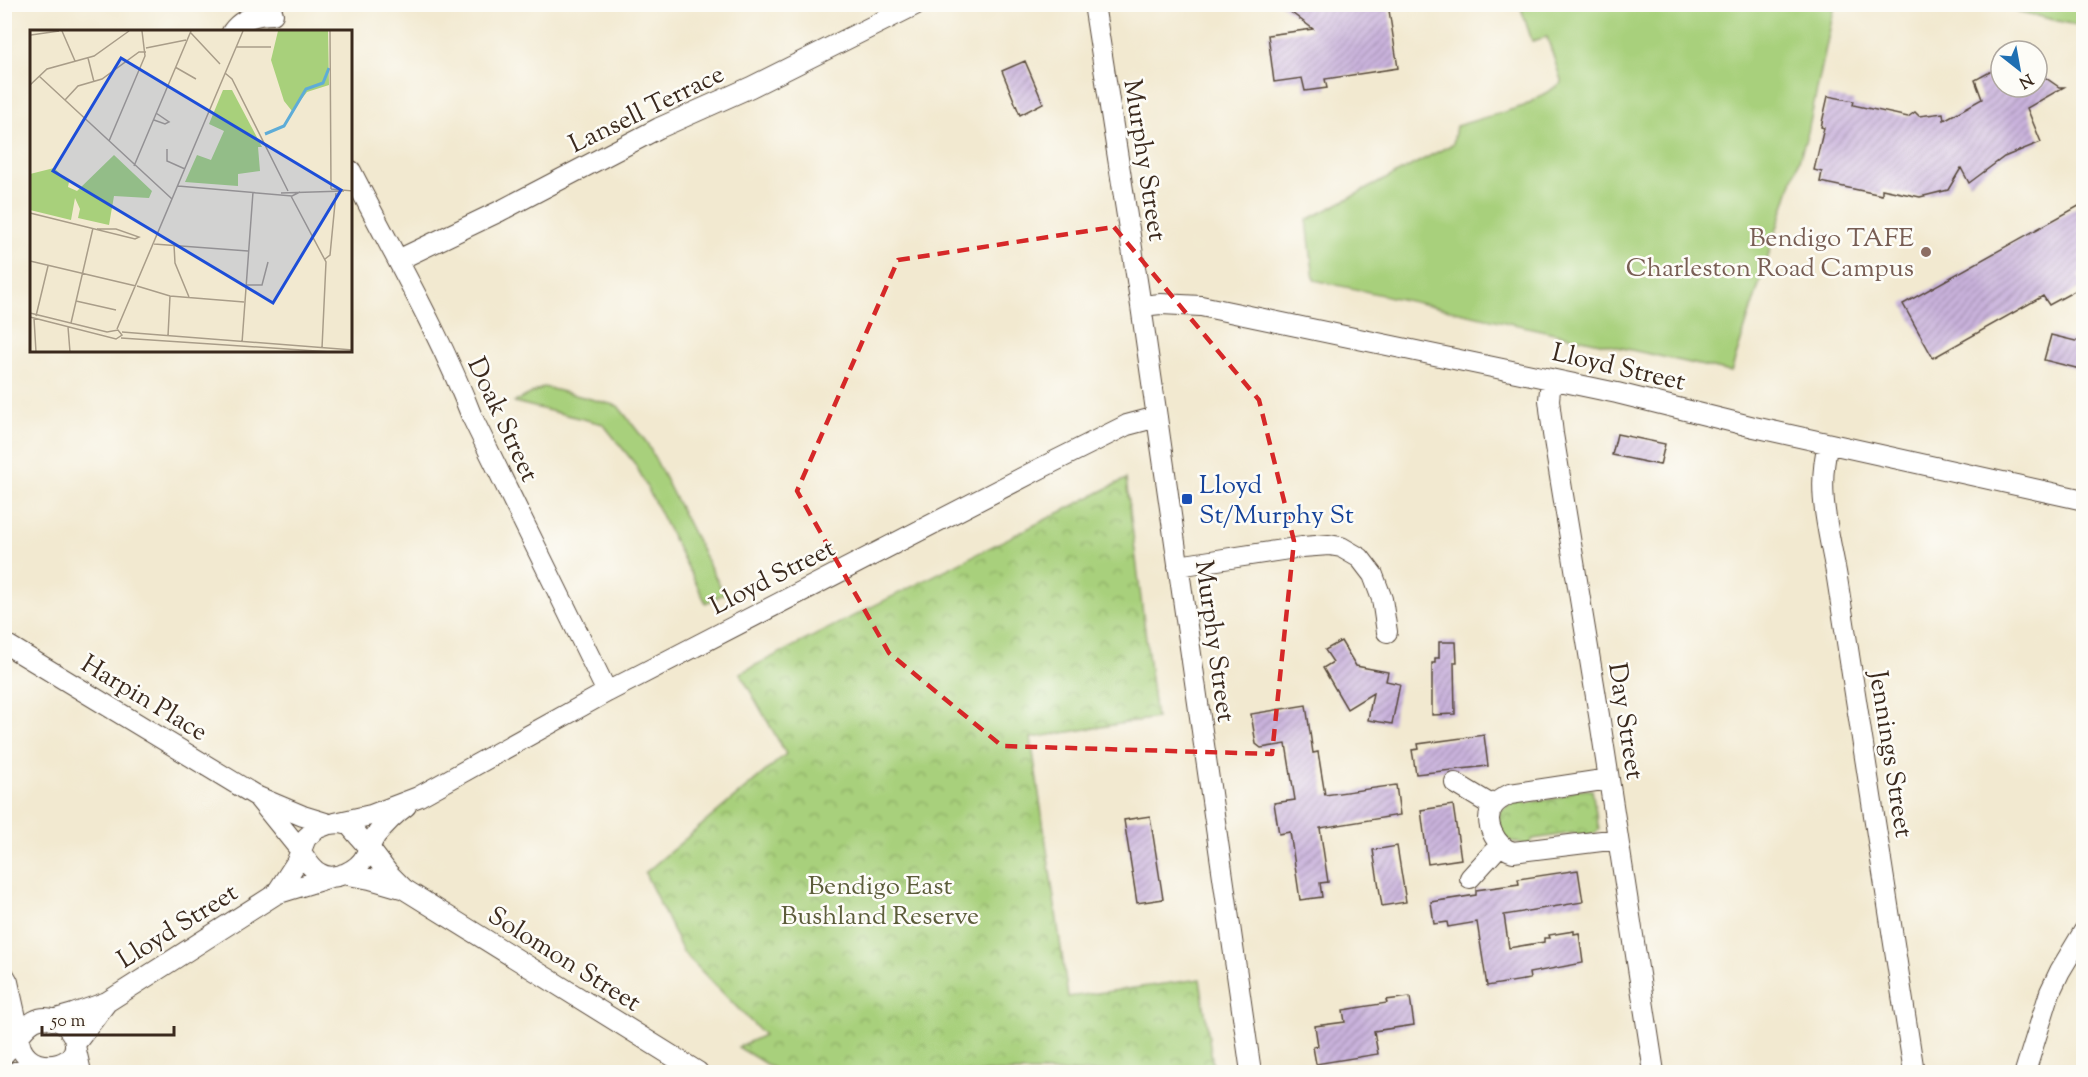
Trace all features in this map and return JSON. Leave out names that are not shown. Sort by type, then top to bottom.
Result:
[{"type":"street","name":"Lansell Terrace","points":[[398,260],[500,212],[660,128],[750,87],[917,4]]},
{"type":"street","name":"Murphy Street","points":[[1094,4],[1141,306],[1251,1072]]},
{"type":"street","points":[[234,30],[238,24],[254,16],[274,17]]},
{"type":"street","points":[[256,30],[274,17]]},
{"type":"street","name":"Doak Street","points":[[352,173],[398,260],[607,692]]},
{"type":"street","name":"Lloyd Street","points":[[1141,306],[1161,304],[1201,306],[1681,407],[1754,427],[2084,500]]},
{"type":"street","name":"Day Street","points":[[1551,379],[1549,400],[1552,434],[1609,779],[1654,1072]]},
{"type":"street","name":"Lloyd Street","points":[[332,824],[371,814],[418,797],[607,692],[1117,430],[1157,417]]},
{"type":"street","name":"Jennings Street","points":[[1828,444],[1822,482],[1824,507],[1914,1072]]},
{"type":"street","points":[[1178,566],[1302,547],[1329,545],[1341,548],[1360,558],[1373,575],[1382,599],[1387,632]]},
{"type":"street","name":"Harpin Place","points":[[4,643],[258,797],[303,816],[332,824]]},
{"type":"street","points":[[1609,779],[1516,793],[1504,797],[1493,806],[1490,815],[1491,830],[1500,845],[1508,851],[1518,853],[1618,839]]},
{"type":"street","points":[[1455,783],[1493,806]]},
{"type":"street","name":"Harpin Place","points":[[258,797],[301,851]]},
{"type":"street","name":"Lloyd Street","points":[[369,848],[384,826],[418,797]]},
{"type":"street","points":[[332,824],[349,825],[369,848],[360,864],[337,876],[316,872],[301,851],[311,832],[332,824]]},
{"type":"street","points":[[1470,878],[1500,845]]},
{"type":"street","name":"Solomon Street","points":[[369,848],[404,889],[698,1072]]},
{"type":"street","name":"Lloyd Street","points":[[276,894],[301,851]]},
{"type":"street","name":"Lloyd Street","points":[[52,1019],[107,1002],[276,894],[337,876]]},
{"type":"street","name":"Solomon Street","points":[[337,876],[370,879],[404,889]]},
{"type":"street","points":[[2025,1072],[2050,992],[2084,931]]},
{"type":"street","points":[[6,979],[30,1005],[66,1026],[72,1035],[81,1072]]},
{"type":"street","points":[[6,979],[23,1053],[32,1063],[45,1068]]},
{"type":"street","name":"Lloyd Street","points":[[75,1045],[107,1002]]},
{"type":"street","points":[[4,1054],[24,1029],[36,1020],[52,1019]]},
{"type":"street","points":[[15,1072],[52,1066],[71,1055],[75,1045]]},
{"type":"highlighted area","points":[[1114,227],[1259,400],[1294,541],[1272,754],[1002,746],[889,653],[797,491],[898,260]]},
{"type":"green space","points":[[1520,5],[1835,5],[1808,132],[1731,372],[1314,280],[1307,220],[1453,144],[1456,126],[1524,106],[1562,83],[1547,37],[1532,41]]},
{"type":"green space","points":[[1991,5],[2083,5],[2083,27]]},
{"type":"green space","points":[[544,387],[618,406],[647,443],[724,594],[706,603],[635,464],[603,424],[514,402]]},
{"type":"green space","name":"Bendigo East Bushland Reserve","points":[[1126,479],[1156,718],[1031,738],[1068,997],[1200,979],[1214,1072],[779,1072],[738,1047],[764,1035],[683,952],[645,873],[786,754],[740,673]]},
{"type":"green space","points":[[1576,789],[1592,790],[1599,830],[1587,838],[1573,833],[1533,839],[1528,846],[1504,839],[1498,822],[1500,811],[1521,797],[1527,803],[1558,798]]},
{"type":"building","points":[[1280,4],[1388,4],[1398,68],[1325,79],[1327,88],[1305,91],[1302,78],[1274,82],[1268,35],[1313,29]]},
{"type":"building","points":[[1025,61],[1043,103],[1020,115],[1002,71]]},
{"type":"building","points":[[1989,72],[1989,99],[2043,99],[2027,108],[2041,142],[2004,157],[1969,183],[1961,168],[1948,190],[1920,197],[1882,189],[1882,195],[1820,182],[1822,172],[1814,170],[1824,128],[1821,127],[1828,96],[1854,101],[1853,105],[1908,117],[1915,112],[1919,116],[1943,113],[1944,120],[1982,99],[1975,80]]},
{"type":"building","points":[[2049,80],[2059,87],[2064,87],[2049,96]]},
{"type":"building","points":[[2084,203],[2084,273],[2078,276],[2084,286],[2049,305],[2043,296],[1933,358],[1903,304]]},
{"type":"building","points":[[2051,335],[2084,343],[2084,370],[2044,360]]},
{"type":"building","points":[[1617,434],[1665,444],[1660,465],[1612,455]]},
{"type":"building","points":[[1341,641],[1356,666],[1388,672],[1386,681],[1400,684],[1392,724],[1368,720],[1373,693],[1347,709],[1323,668],[1333,662],[1325,650]]},
{"type":"building","points":[[1439,642],[1456,642],[1455,714],[1432,715],[1432,663],[1435,663],[1435,658],[1439,658]]},
{"type":"building","points":[[1306,705],[1313,753],[1318,752],[1325,795],[1396,785],[1400,815],[1320,828],[1328,882],[1320,883],[1322,897],[1300,900],[1290,832],[1279,834],[1274,803],[1295,800],[1286,744],[1261,748],[1256,744],[1251,714]]},
{"type":"building","points":[[1484,735],[1488,766],[1416,774],[1412,750],[1419,749],[1418,744]]},
{"type":"building","points":[[1453,805],[1461,859],[1428,864],[1421,810]]},
{"type":"building","points":[[1150,816],[1163,899],[1137,903],[1124,820]]},
{"type":"building","points":[[1397,846],[1406,902],[1382,906],[1373,850]]},
{"type":"building","points":[[1578,870],[1583,902],[1504,915],[1509,948],[1544,942],[1544,938],[1550,938],[1549,935],[1574,931],[1574,934],[1579,933],[1583,963],[1529,973],[1530,979],[1487,986],[1477,922],[1448,927],[1447,922],[1434,924],[1431,902],[1476,895],[1476,890],[1519,884],[1518,879]]},
{"type":"building","points":[[1410,997],[1414,1025],[1374,1031],[1378,1054],[1316,1064],[1313,1047],[1318,1046],[1315,1026],[1345,1022],[1343,1010]]},
{"type":"place","name":"Bendigo TAFE Charleston Road Campus","points":[[1926,252]]},
{"type":"place","name":"Lloyd St/Murphy St","points":[[1187,499]]}]
